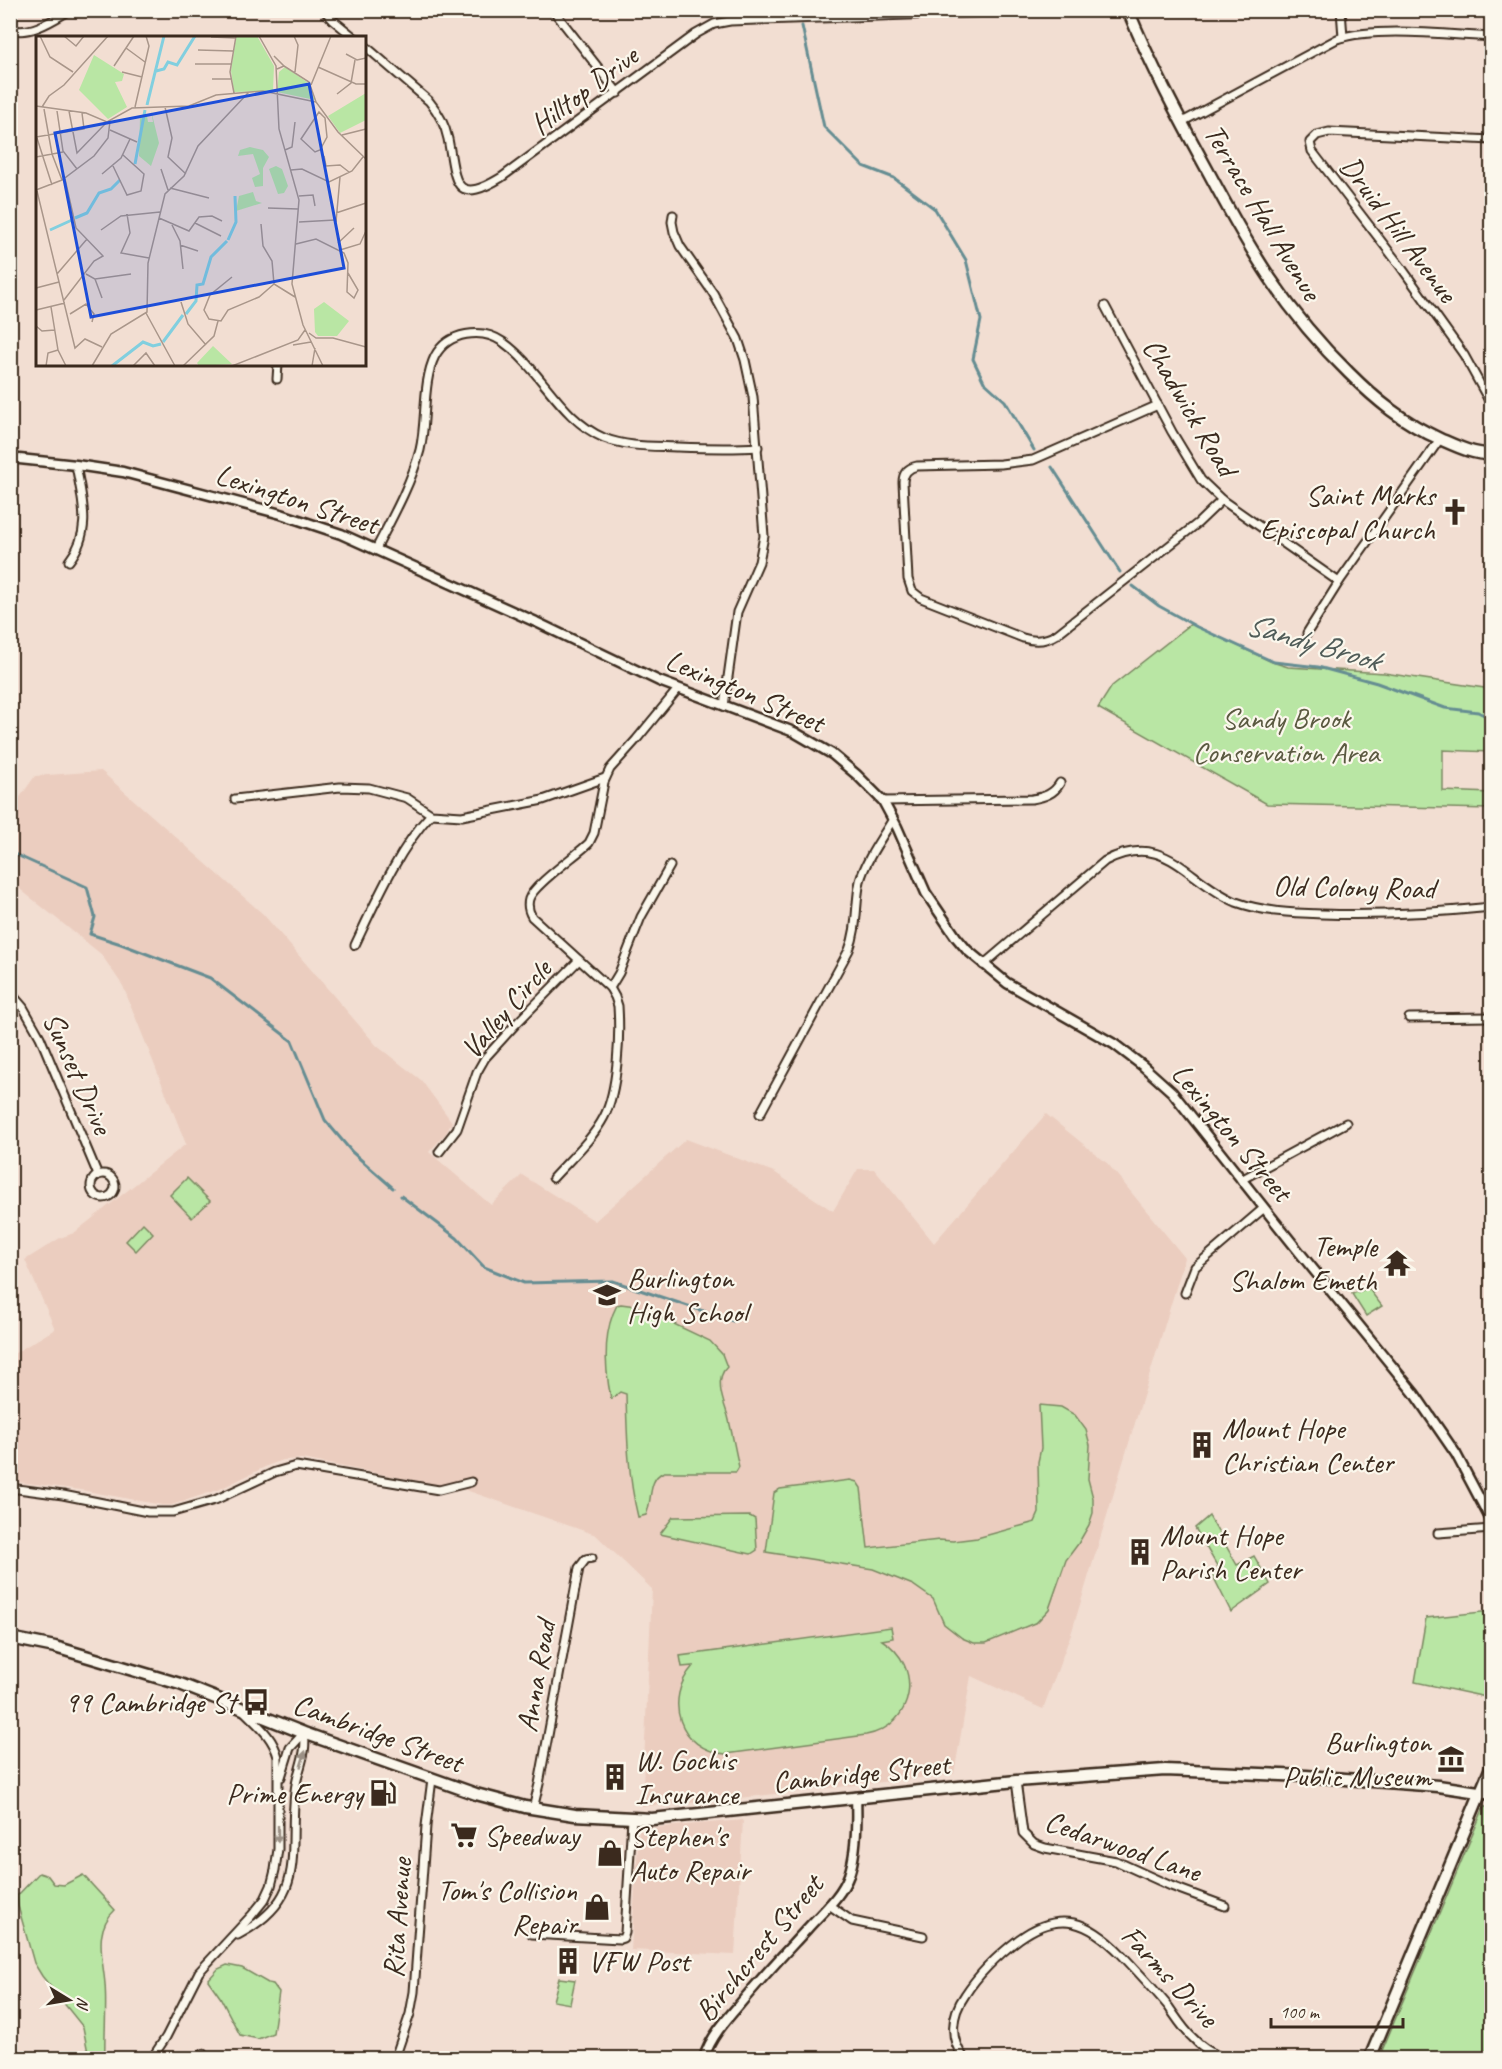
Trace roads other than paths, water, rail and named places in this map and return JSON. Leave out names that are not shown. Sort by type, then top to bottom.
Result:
[{"type":"main road","name":"Terrace Hall Avenue","points":[[1128,10],[1157,76],[1241,233],[1292,312],[1332,356],[1386,407],[1412,425],[1440,439],[1469,450],[1491,454]]},
{"type":"main road","name":"Cambridge Street","points":[[10,1638],[49,1645],[152,1674],[304,1733],[476,1794],[533,1809],[591,1817],[632,1819],[674,1817],[1016,1781],[1165,1770],[1306,1776],[1486,1792]]},
{"type":"main road","points":[[1370,2058],[1486,1792],[1491,1765]]},
{"type":"street","points":[[10,29],[21,32],[33,29],[70,10]]},
{"type":"street","points":[[324,10],[353,36]]},
{"type":"street","points":[[553,10],[618,93]]},
{"type":"street","name":"Hilltop Drive","points":[[366,47],[429,101],[437,111],[448,139],[456,181],[465,189],[479,189],[502,177],[696,34],[714,24],[1056,10]]},
{"type":"street","points":[[1341,10],[1343,37]]},
{"type":"street","points":[[344,36],[348,31]]},
{"type":"street","points":[[1182,122],[1343,37],[1394,33],[1491,36]]},
{"type":"street","name":"Druid Hill Avenue","points":[[1491,140],[1329,132],[1317,135],[1311,140],[1312,151],[1401,267],[1464,356],[1491,406]]},
{"type":"street","points":[[1491,181],[1491,234]]},
{"type":"street","points":[[673,215],[674,232],[681,246],[713,293],[738,339],[750,379],[758,447],[764,536],[759,562],[736,612],[724,706]]},
{"type":"street","name":"Chadwick Road","points":[[1105,306],[1201,480],[1222,500],[1339,582]]},
{"type":"street","points":[[376,549],[420,448],[428,384],[435,356],[443,345],[463,334],[489,335],[502,341],[516,353],[571,415],[586,428],[604,438],[641,446],[723,450],[758,447]]},
{"type":"street","points":[[277,379],[278,366]]},
{"type":"street","points":[[1158,405],[1033,460],[1001,464],[917,466],[909,469],[903,476],[903,482],[908,579],[912,591],[922,598],[1026,639],[1034,641],[1046,639],[1057,633],[1198,523],[1222,500]]},
{"type":"street","points":[[1307,633],[1339,582],[1440,439]]},
{"type":"street","name":"Lexington Street","points":[[10,458],[131,474],[281,514],[341,534],[678,689],[794,732],[816,743],[857,775],[883,801],[933,905],[956,937],[983,965],[1022,992],[1114,1044],[1172,1092],[1428,1412],[1456,1454],[1491,1522]]},
{"type":"street","points":[[69,561],[79,549],[83,531],[84,512],[76,465]]},
{"type":"street","points":[[553,1178],[599,1125],[611,1099],[616,1072],[617,1001],[610,988],[532,917],[528,910],[528,901],[535,890],[589,843],[594,832],[605,778],[610,769],[678,689]]},
{"type":"street","points":[[235,799],[340,788],[369,788],[407,798],[431,814],[462,816],[543,800],[605,778]]},
{"type":"street","points":[[883,801],[1032,799],[1052,793],[1060,783]]},
{"type":"street","points":[[355,945],[404,852],[431,814]]},
{"type":"street","points":[[760,1114],[849,950],[854,935],[862,875],[893,819]]},
{"type":"street","name":"Old Colony Road","points":[[983,965],[1105,861],[1139,850],[1154,852],[1171,860],[1228,898],[1259,908],[1286,912],[1370,916],[1424,914],[1491,907]]},
{"type":"street","points":[[610,988],[619,973],[641,917],[670,866]]},
{"type":"street","name":"Valley Circle","points":[[438,1152],[457,1129],[477,1072],[485,1058],[579,960]]},
{"type":"street","name":"Sunset Drive","points":[[10,992],[23,1007],[40,1037],[99,1175]]},
{"type":"street","points":[[1409,1018],[1491,1017]]},
{"type":"street","points":[[1241,1180],[1346,1123]]},
{"type":"street","points":[[1185,1293],[1195,1267],[1264,1208]]},
{"type":"street","points":[[10,1488],[63,1495],[148,1512],[165,1512],[204,1504],[275,1472],[296,1466],[439,1490],[471,1482]]},
{"type":"street","points":[[1438,1533],[1491,1530]]},
{"type":"street","name":"Anna Road","points":[[533,1809],[579,1568],[586,1559],[592,1558]]},
{"type":"street","points":[[152,2058],[166,2037],[195,1977],[262,1903],[274,1878],[278,1849],[276,1748],[267,1733],[239,1707]]},
{"type":"street","points":[[278,1799],[280,1778],[290,1748],[304,1733]]},
{"type":"street","points":[[233,1937],[267,1916],[282,1898],[290,1878],[294,1858],[295,1796],[306,1749],[304,1733]]},
{"type":"street","name":"Rita Avenue","points":[[395,2058],[410,2014],[414,1992],[426,1826],[432,1779]]},
{"type":"street","name":"Cedarwood Lane","points":[[1016,1781],[1023,1833],[1034,1844],[1116,1861],[1171,1886],[1225,1906]]},
{"type":"street","name":"Birchcrest Street","points":[[704,2058],[723,2023],[844,1886],[851,1868],[856,1824],[855,1797]]},
{"type":"street","points":[[532,1934],[623,1938],[632,1819]]},
{"type":"street","points":[[829,1905],[852,1921],[923,1936]]},
{"type":"street","name":"Farms Drive","points":[[964,2058],[957,2047],[953,2029],[954,2018],[965,1994],[988,1966],[1013,1944],[1035,1928],[1061,1921],[1077,1923],[1102,1935],[1152,1987],[1192,2038],[1223,2058]]},
{"type":"waterway","name":"Sandy Brook","points":[[802,26],[824,127],[863,166],[894,178],[935,209],[966,260],[981,320],[973,359],[984,382],[1005,401],[1034,450]]},
{"type":"waterway","name":"Sandy Brook","points":[[1052,467],[1120,572]]},
{"type":"waterway","name":"Sandy Brook","points":[[1133,586],[1159,606],[1197,627],[1274,662],[1318,667],[1377,683],[1445,708],[1478,712],[1492,719]]},
{"type":"waterway","points":[[10,852],[87,887],[95,917],[90,934],[210,978],[292,1041],[325,1120],[352,1152],[393,1188]]},
{"type":"waterway","points":[[401,1196],[457,1238],[484,1267],[524,1283],[613,1281],[733,1321]]},
{"type":"place","name":"Saint Marks Episcopal Church","points":[[1455,512]]},
{"type":"place","name":"Temple Shalom Emeth","points":[[1397,1263]]},
{"type":"place","name":"Burlington High School","points":[[607,1295]]},
{"type":"place","name":"Mount Hope Christian Center","points":[[1202,1445]]},
{"type":"place","name":"Mount Hope Parish Center","points":[[1140,1552]]},
{"type":"place","name":"99 Cambridge St","points":[[256,1702]]},
{"type":"place","name":"Burlington Public Museum","points":[[1451,1759]]},
{"type":"place","name":"W. Gochis Insurance","points":[[615,1777]]},
{"type":"place","name":"Prime Energy","points":[[383,1793]]},
{"type":"place","name":"Speedway","points":[[464,1835]]},
{"type":"place","name":"Stephen's Auto Repair","points":[[610,1853]]},
{"type":"place","name":"Tom's Collision Repair","points":[[597,1907]]},
{"type":"place","name":"VFW Post","points":[[568,1961]]},
{"type":"park label","name":"Sandy Brook Conservation Area","points":[[1286,736]]}]
